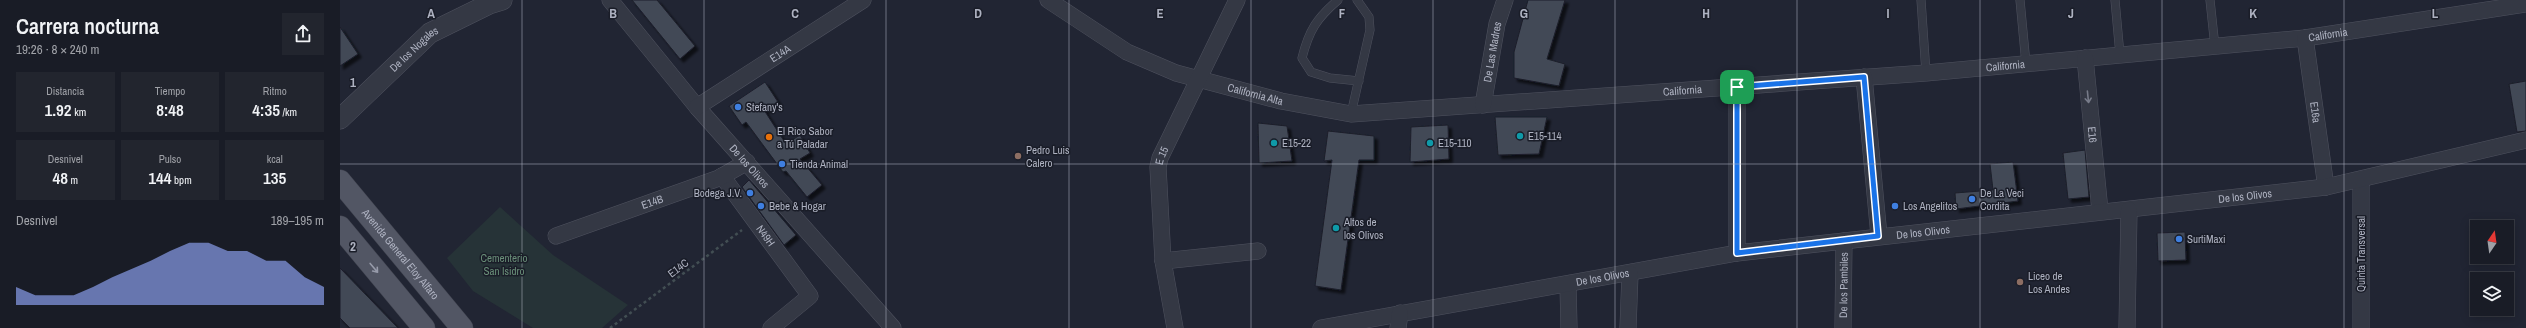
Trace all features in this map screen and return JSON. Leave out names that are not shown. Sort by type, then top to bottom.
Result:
[{"type":"main road","name":"Avenida General Eloy Alfaro","points":[[344,186],[462,328]]},
{"type":"main road","points":[[340,227],[424,328]]},
{"type":"street","name":"De los Olivos","points":[[610,0],[697,107],[893,328]]},
{"type":"street","name":"E14A","points":[[697,107],[863,0]]},
{"type":"street","name":"California Alta","points":[[1048,0],[1127,52],[1160,67],[1196,80],[1281,101],[1351,114],[1483,105]]},
{"type":"street","name":"E 15","points":[[1175,328],[1163,261],[1158,167],[1160,158],[1196,80],[1237,0]]},
{"type":"street","name":"De Las Madres","points":[[1483,105],[1497,24],[1505,0]]},
{"type":"street","name":"De los Nogales","points":[[340,119],[430,33],[492,1]]},
{"type":"street","name":"California","points":[[1483,105],[1926,73],[2214,47],[2305,38],[2526,4]]},
{"type":"street","name":"E16a","points":[[2305,38],[2326,187]]},
{"type":"street","name":"E16","points":[[2085,58],[2100,211]]},
{"type":"street","points":[[1864,77],[1878,236]]},
{"type":"street","points":[[1737,87],[1737,253]]},
{"type":"street","name":"De los Olivos","points":[[1320,328],[1399,321],[1568,285],[1737,253],[2100,211],[2129,210],[2326,187],[2526,140]]},
{"type":"street","name":"E14B","points":[[556,236],[722,176],[747,162]]},
{"type":"street","name":"N49H","points":[[722,176],[756,220],[810,296],[771,328]]},
{"type":"street","name":"Quinta Transversal","points":[[2361,180],[2362,328]]},
{"type":"street","points":[[2128,328],[2129,210]]},
{"type":"street","name":"De los Pambiles","points":[[1844,241],[1844,328]]},
{"type":"street","points":[[1163,261],[1258,250]]},
{"type":"street","points":[[1628,328],[1630,274]]},
{"type":"street","points":[[1568,285],[1569,328]]},
{"type":"lane","points":[[1338,0],[1315,22],[1307,38],[1302,58],[1310,72],[1330,78],[1359,81]]},
{"type":"lane","points":[[1351,114],[1370,30],[1369,17],[1357,0]]},
{"type":"lane","points":[[1921,0],[1926,73]]},
{"type":"lane","points":[[2020,0],[2026,64]]},
{"type":"lane","points":[[2115,0],[2120,55]]},
{"type":"lane","points":[[2210,0],[2214,47]]},
{"type":"path","name":"E14C","points":[[610,328],[756,220]]},
{"type":"green space","name":"Cementerio San Isidro","points":[[500,207],[553,255],[628,305],[602,328],[533,328],[473,291],[447,258]]},
{"type":"building","points":[[632,0],[657,0],[695,46],[680,59]]},
{"type":"building","points":[[1528,0],[1565,0],[1547,59],[1565,64],[1559,86],[1514,78],[1514,52]]},
{"type":"building","points":[[340,27],[358,54],[340,66]]},
{"type":"building","points":[[2526,81],[2526,131],[2517,132],[2509,84]]},
{"type":"building","points":[[765,82],[778,102],[764,110],[786,144],[800,135],[810,153],[800,159],[822,185],[807,197],[786,171],[783,172],[746,122],[742,125],[729,106]]},
{"type":"building","name":"E15-114","points":[[1495,117],[1547,117],[1539,154],[1498,155]]},
{"type":"building","name":"E15-22","points":[[1258,123],[1287,126],[1292,161],[1259,163]]},
{"type":"building","name":"E15-110","points":[[1448,125],[1449,159],[1410,162],[1411,127]]},
{"type":"building","name":"Altos de los Olivos","points":[[1328,131],[1374,136],[1374,160],[1359,160],[1341,290],[1315,286],[1332,160],[1324,161]]},
{"type":"building","points":[[2085,150],[2089,197],[2068,199],[2063,153]]},
{"type":"building","points":[[2013,162],[2018,201],[1956,209],[1955,193],[1993,190],[1990,164]]},
{"type":"building","points":[[749,180],[796,235],[784,245],[742,187]]},
{"type":"building","points":[[2185,232],[2186,260],[2158,261],[2157,233]]},
{"type":"building","points":[[340,268],[398,328],[350,328],[340,318]]},
{"type":"place","name":"Stefany's","points":[[738,107]]},
{"type":"place","name":"E15-114","points":[[1520,136]]},
{"type":"place","name":"El Rico Sabor a Tú Paladar","points":[[769,137]]},
{"type":"place","name":"E15-22","points":[[1274,143]]},
{"type":"place","name":"E15-110","points":[[1430,143]]},
{"type":"place","name":"Pedro Luis Calero","points":[[1018,156]]},
{"type":"place","name":"Tienda Animal","points":[[782,164]]},
{"type":"place","name":"Bodega J.V.","points":[[750,193]]},
{"type":"place","name":"De La Veci Cordita","points":[[1972,199]]},
{"type":"place","name":"Bebe & Hogar","points":[[761,206]]},
{"type":"place","name":"Los Angelitos","points":[[1895,206]]},
{"type":"place","name":"Altos de los Olivos","points":[[1336,228]]},
{"type":"place","name":"SurtiMaxi","points":[[2179,239]]},
{"type":"place","name":"Liceo de Los Andes","points":[[2020,282]]},
{"type":"route","points":[[1864,77],[1878,236],[1737,253],[1737,87],[1864,77]]}]
